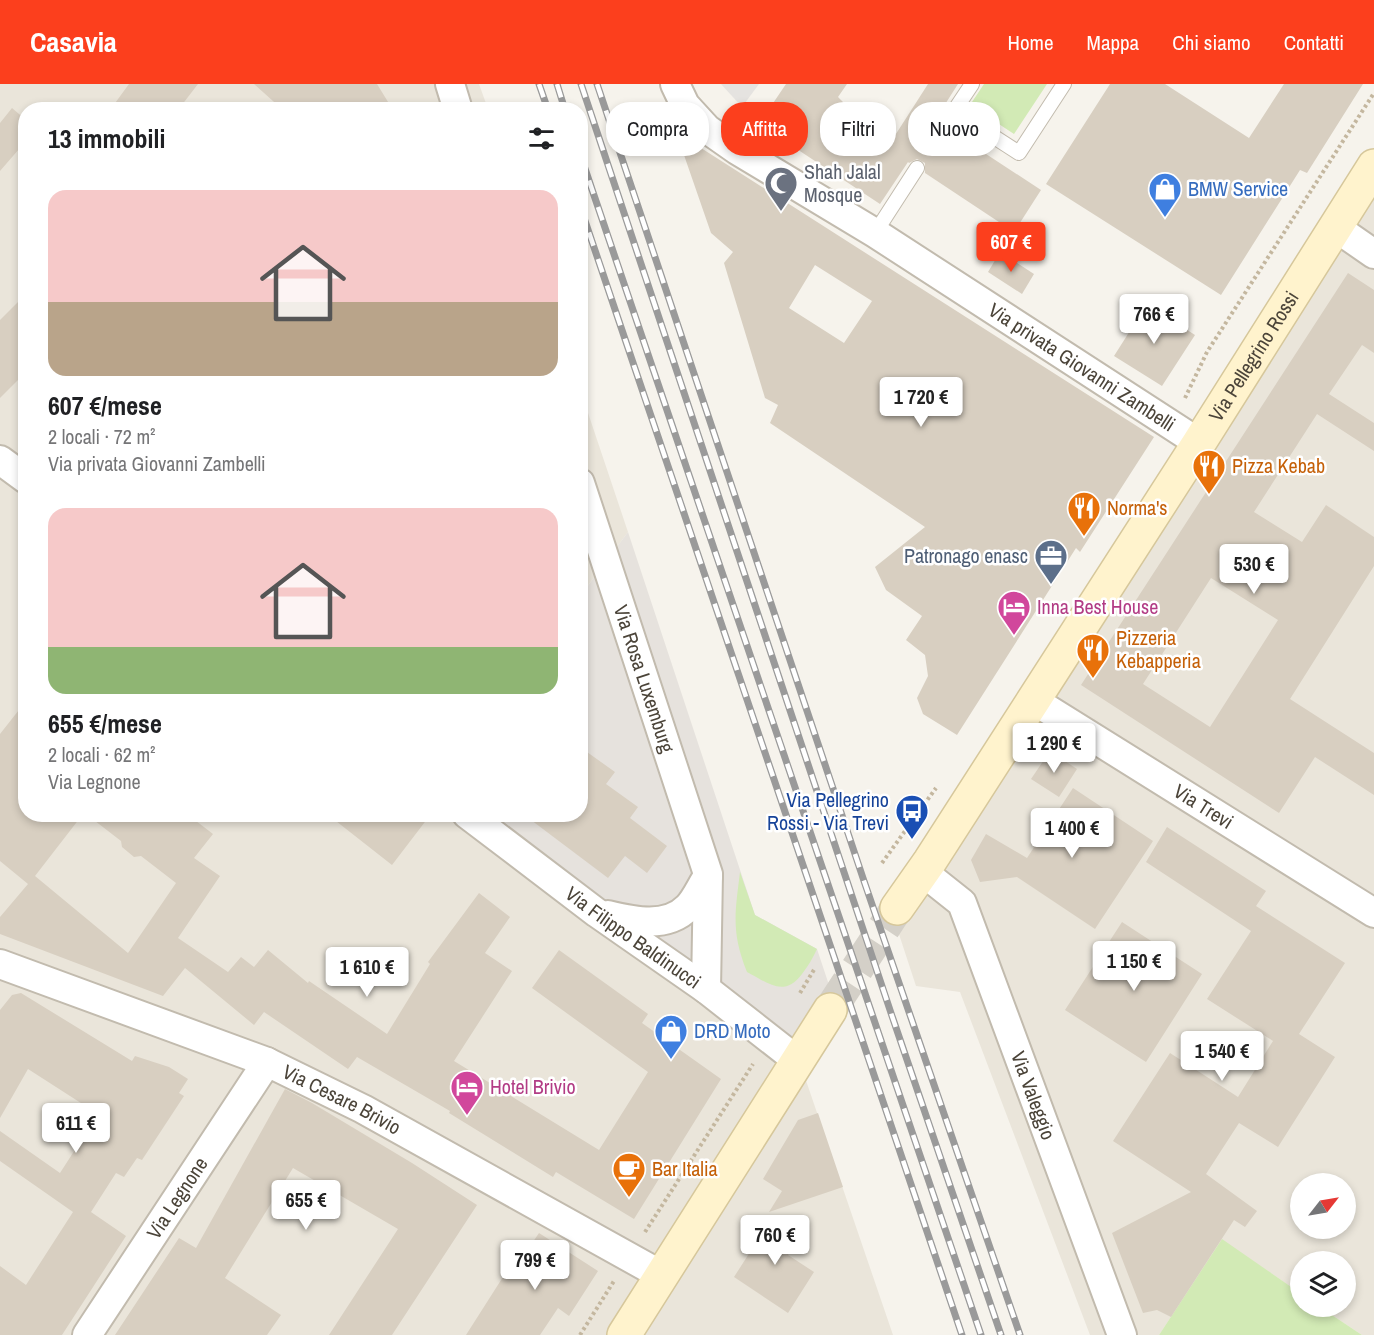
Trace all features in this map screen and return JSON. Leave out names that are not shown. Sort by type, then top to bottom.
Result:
[{"type":"main road","name":"Via Pellegrino Rossi","points":[[897,908],[1199,443],[1374,166]]},
{"type":"main road","points":[[624,1335],[830,1010]]},
{"type":"street","points":[[450,84],[456,102]]},
{"type":"street","name":"Via privata Giovanni Zambelli","points":[[675,84],[685,105],[708,129],[737,150],[875,233],[1199,443]]},
{"type":"street","points":[[1335,227],[1374,254]]},
{"type":"street","points":[[0,460],[18,473]]},
{"type":"street","name":"Via Rosa Luxemburg","points":[[588,507],[708,874],[706,989]]},
{"type":"street","name":"Via Trevi","points":[[1033,700],[1374,913]]},
{"type":"street","name":"Via Filippo Baldinucci","points":[[478,822],[597,913],[706,989],[798,1061]]},
{"type":"street","name":"Via Valeggio","points":[[922,872],[962,903],[1122,1335]]},
{"type":"street","points":[[597,913],[639,923],[667,920],[687,908],[708,874]]},
{"type":"street","name":"Via Cesare Brivio","points":[[0,964],[267,1062],[363,1109],[663,1276]]},
{"type":"street","name":"Via Legnone","points":[[87,1335],[267,1062]]},
{"type":"lane","points":[[960,102],[972,84]]},
{"type":"lane","points":[[1000,141],[1019,153],[1064,84]]},
{"type":"lane","points":[[875,233],[917,168]]},
{"type":"path","points":[[1181,408],[1208,352],[1374,93]]},
{"type":"path","points":[[797,997],[815,968]]},
{"type":"path","points":[[641,1238],[754,1062]]},
{"type":"path","points":[[580,1335],[615,1280]]},
{"type":"shaded area","points":[[0,84],[479,84],[485,102],[18,102],[18,822],[494,822],[797,1048],[612,1335],[0,1335]]},
{"type":"shaded area","points":[[721,84],[759,84],[746,102],[737,102]]},
{"type":"shaded area","points":[[1374,172],[1374,1335],[1362,1335],[1335,1317],[1356,1317],[1356,1251],[1290,1251],[1290,1286],[1222,1240],[1159,1335],[1090,1335],[960,992],[916,986],[894,919]]},
{"type":"shaded area","points":[[588,413],[628,532],[588,586]]},
{"type":"shaded area","points":[[628,532],[755,915],[817,949],[832,994],[797,1048],[494,822],[588,822],[588,586]]},
{"type":"shaded area","points":[[800,1063],[893,1335],[626,1335]]},
{"type":"green space","points":[[984,84],[1047,84],[1014,134],[1000,125],[1000,102],[972,102]]},
{"type":"green space","points":[[740,872],[755,915],[817,949],[802,974],[789,985],[782,987],[769,984],[747,972],[736,934]]},
{"type":"green space","points":[[1222,1239],[1290,1286],[1290,1317],[1335,1317],[1362,1335],[1159,1335]]},
{"type":"building","points":[[129,84],[198,84],[184,102],[116,102]]},
{"type":"building","points":[[254,84],[377,84],[388,102],[274,102]]},
{"type":"building","points":[[786,84],[847,84],[838,97],[843,102],[820,102],[820,156],[896,156],[896,134],[908,115],[908,156],[989,156],[1041,190],[1014,232],[925,173],[925,163],[917,159],[908,162],[880,204],[807,156],[808,102],[774,102]]},
{"type":"building","points":[[928,84],[958,84],[946,102],[916,102]]},
{"type":"building","points":[[1110,84],[1165,84],[1249,138],[1284,84],[1363,84],[1307,173],[1300,170],[1221,295],[1046,184]]},
{"type":"building","points":[[12,108],[18,113],[18,150],[0,171],[0,123]]},
{"type":"building","points":[[709,153],[1154,437],[1080,552],[1076,548],[957,735],[923,714],[917,698],[928,676],[925,655],[906,640],[922,616],[886,590],[875,567],[925,527],[770,423],[778,405],[765,398],[724,263],[733,252],[711,233],[684,156],[709,156]],"holes":[[[815,265],[872,301],[844,343],[789,308]]]},
{"type":"building","points":[[1000,252],[1034,274],[1022,294],[988,272]]},
{"type":"building","points":[[1348,273],[1374,290],[1374,353],[1362,345],[1329,394],[1374,423],[1374,451],[1317,414],[1254,512],[1302,542],[1326,505],[1374,537],[1374,566],[1290,699],[1374,753],[1374,795],[1315,757],[1279,813],[1081,685]],"holes":[[[1211,578],[1278,620],[1210,727],[1143,684]]]},
{"type":"building","points":[[18,302],[18,380],[0,398],[0,320]]},
{"type":"building","points":[[1147,304],[1195,335],[1162,386],[1114,356]]},
{"type":"building","points":[[18,711],[18,822],[77,822],[35,876],[128,953],[176,883],[141,856],[134,857],[122,847],[121,841],[96,822],[197,822],[213,834],[194,858],[220,876],[178,938],[228,972],[241,957],[254,967],[268,950],[308,983],[309,981],[387,1034],[430,964],[428,962],[479,893],[510,917],[485,953],[512,971],[454,1061],[599,1150],[648,1072],[532,988],[559,950],[648,1014],[642,1023],[721,1079],[634,1219],[556,1172],[553,1177],[449,1113],[450,1111],[357,1057],[348,1069],[264,1012],[254,1025],[185,968],[163,996],[0,934],[0,917],[28,884],[0,861],[0,734]]},
{"type":"building","points":[[1050,751],[1077,769],[1059,797],[1031,779]]},
{"type":"building","points":[[588,753],[615,772],[606,784],[638,807],[630,818],[667,846],[647,873],[625,856],[608,878],[534,822],[588,822]]},
{"type":"building","points":[[1073,788],[1153,841],[1095,929],[1017,877],[980,882],[971,860],[986,834],[1027,858]]},
{"type":"building","points":[[337,822],[425,822],[392,865]]},
{"type":"building","points":[[1167,827],[1266,891],[1256,906],[1345,963],[1299,1034],[1335,1057],[1278,1147],[1239,1123],[1206,1174],[1257,1211],[1245,1227],[1234,1220],[1171,1317],[1157,1310],[1143,1313],[1112,1233],[1191,1192],[1113,1141],[1170,1053],[1238,1097],[1273,1041],[1207,999],[1251,931],[1146,862]]},
{"type":"building","points":[[1122,922],[1202,974],[1146,1062],[1065,1010]]},
{"type":"building","points":[[21,993],[132,1061],[135,1056],[169,1067],[188,1079],[179,1093],[184,1096],[142,1160],[137,1158],[124,1177],[116,1173],[91,1212],[126,1236],[62,1335],[0,1335],[0,1266],[26,1285],[73,1212],[0,1161],[0,1131],[60,1173],[98,1114],[28,1069],[0,1118],[0,1010],[12,995]]},
{"type":"building","points":[[285,1089],[412,1163],[477,1205],[392,1335],[329,1335],[398,1229],[293,1168],[225,1278],[281,1315],[267,1335],[115,1335],[179,1238],[196,1248]]},
{"type":"building","points":[[818,1113],[843,1187],[769,1212],[782,1191],[763,1179],[798,1120]]},
{"type":"building","points":[[766,1216],[799,1236],[788,1255],[814,1272],[788,1313],[734,1277],[759,1238],[754,1235]]},
{"type":"building","points":[[539,1233],[598,1271],[569,1316],[558,1308],[540,1335],[466,1335],[517,1255],[522,1258]]},
{"type":"tunnel","points":[[830,1010],[897,908]]},
{"type":"railway","points":[[539,84],[545,102]]},
{"type":"railway","points":[[557,84],[563,102]]},
{"type":"railway","points":[[581,84],[587,102]]},
{"type":"railway","points":[[597,84],[864,881],[1020,1335]]},
{"type":"railway","points":[[588,105],[1001,1335]]},
{"type":"railway","points":[[588,178],[981,1335]]},
{"type":"railway","points":[[588,230],[962,1335]]},
{"type":"place","name":"Shah Jalal Mosque","points":[[781,212]]},
{"type":"place","name":"BMW Service","points":[[1165,218]]},
{"type":"place","name":"Pizza Kebab","points":[[1209,495]]},
{"type":"place","name":"Norma's","points":[[1084,537]]},
{"type":"place","name":"Patronago enasc","points":[[1051,585]]},
{"type":"place","name":"Inna Best House","points":[[1014,636]]},
{"type":"place","name":"Pizzeria Kebapperia","points":[[1093,679]]},
{"type":"place","name":"Via Pellegrino Rossi - Via Trevi","points":[[912,840]]},
{"type":"place","name":"DRD Moto","points":[[671,1060]]},
{"type":"place","name":"Hotel Brivio","points":[[467,1116]]},
{"type":"place","name":"Bar Italia","points":[[629,1198]]}]
